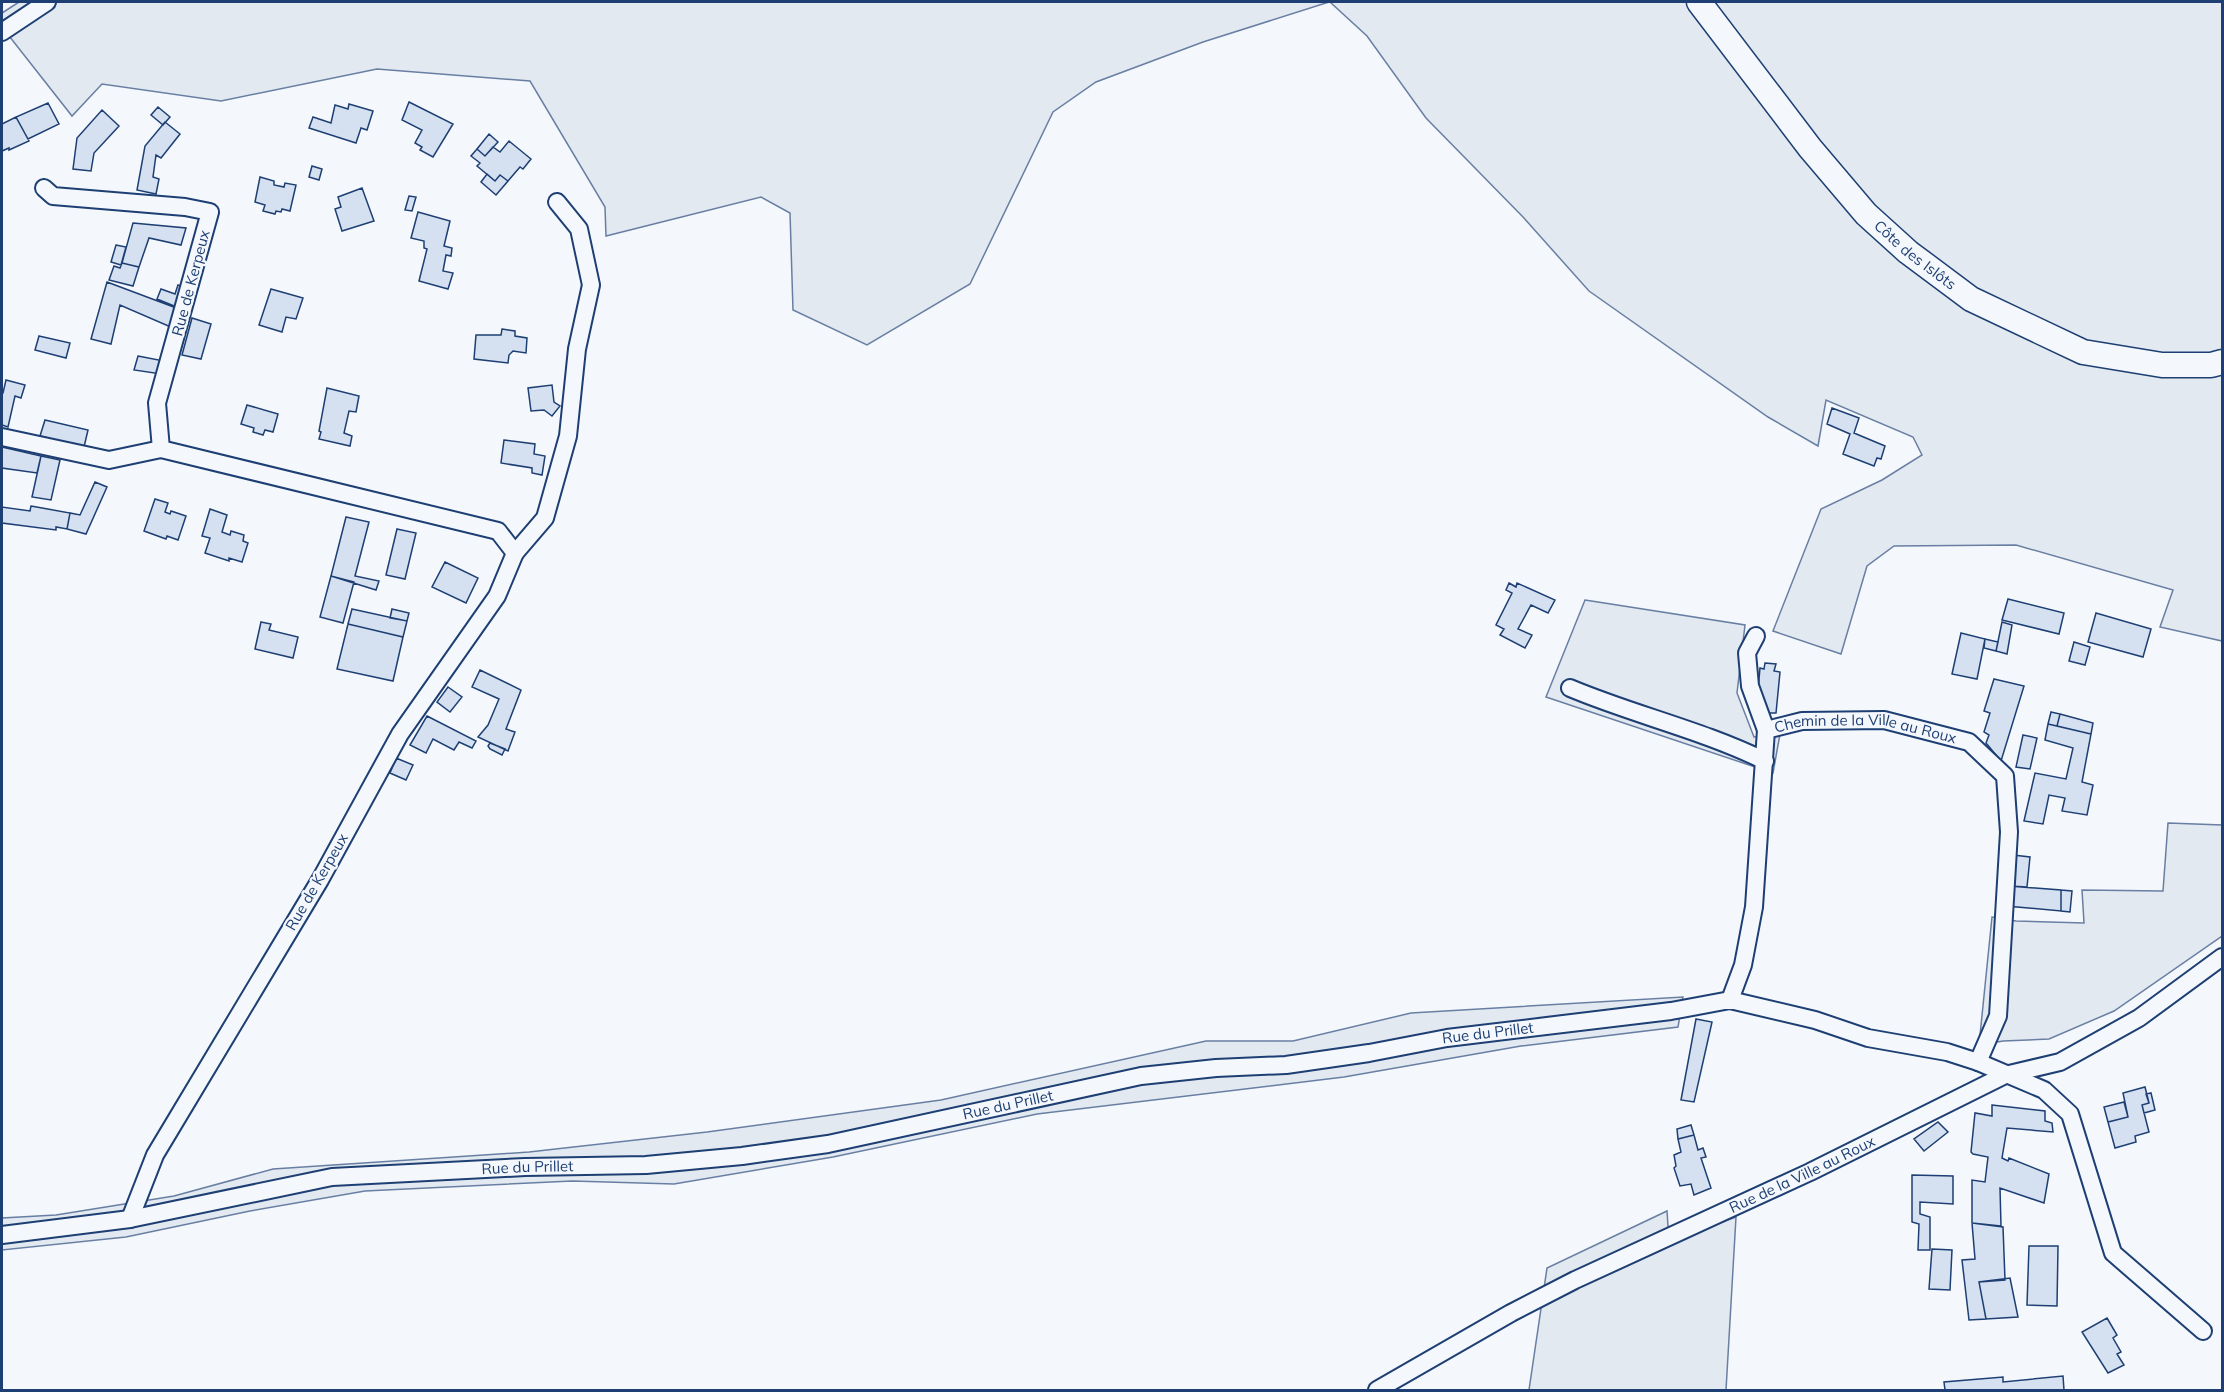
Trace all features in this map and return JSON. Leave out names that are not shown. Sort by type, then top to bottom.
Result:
[{"type":"street","points":[[2,32],[47,2]]},
{"type":"street","name":"Côte des Islôts","points":[[1699,2],[1810,148],[1866,214],[1908,252],[1971,299],[2083,352],[2162,365],[2211,365],[2223,362]]},
{"type":"street","name":"Rue de Kerpeux","points":[[44,188],[53,196],[185,207],[210,212],[157,403],[161,449]]},
{"type":"street","name":"Rue de Kerpeux","points":[[130,1219],[155,1155],[320,880],[400,734],[497,596],[515,553],[545,518],[568,436],[577,349],[591,285],[579,229],[557,202]]},
{"type":"street","points":[[2,437],[109,460],[161,449],[498,531],[515,553]]},
{"type":"street","points":[[1756,636],[1747,653],[1750,686],[1766,730]]},
{"type":"street","points":[[1570,688],[1600,701],[1735,747],[1765,761]]},
{"type":"street","name":"Chemin de la Ville au Roux","points":[[1730,1000],[1743,965],[1754,907],[1766,730],[1802,721],[1884,720],[1969,742],[2005,776],[2009,832],[1998,1016],[1978,1062]]},
{"type":"street","name":"Rue de la Ville au Roux","points":[[1377,1390],[1511,1313],[1575,1280],[1810,1172],[2005,1075],[2060,1062],[2139,1018],[2223,957]]},
{"type":"street","name":"Rue du Prillet","points":[[2,1234],[130,1219],[332,1177],[525,1167],[646,1165],[742,1156],[828,1144],[1141,1077],[1216,1068],[1286,1065],[1369,1053],[1446,1038],[1671,1011],[1730,1000],[1815,1020],[1868,1038],[1947,1052],[1978,1062],[2044,1090],[2070,1114],[2113,1253],[2203,1331]]},
{"type":"shaded area","points":[[19,2],[1329,2],[1203,42],[1096,82],[1053,112],[970,284],[867,345],[793,310],[790,213],[761,197],[606,236],[605,207],[530,81],[377,69],[221,101],[102,84],[72,116],[2,27],[2,13]]},
{"type":"shaded area","points":[[1330,2],[2222,2],[2222,641],[2160,627],[2173,590],[2016,545],[1894,546],[1867,566],[1841,654],[1773,631],[1821,509],[1882,480],[1922,455],[1913,437],[1826,400],[1818,446],[1768,417],[1589,291],[1523,217],[1426,118],[1367,36]]},
{"type":"shaded area","points":[[1585,600],[1745,625],[1737,693],[1754,737],[1780,734],[1773,773],[1546,697]]},
{"type":"shaded area","points":[[2168,823],[2222,825],[2222,936],[2114,1011],[2049,1039],[2003,1041],[1979,1045],[1992,917],[2016,921],[2084,923],[2082,890],[2163,891]]},
{"type":"shaded area","points":[[1683,997],[1678,1027],[1521,1046],[1344,1077],[1037,1114],[833,1157],[674,1184],[572,1181],[365,1191],[250,1211],[126,1237],[2,1250],[2,1218],[56,1215],[174,1196],[273,1169],[529,1152],[707,1132],[941,1100],[1206,1041],[1293,1041],[1411,1013]]},
{"type":"shaded area","points":[[1667,1211],[1669,1241],[1736,1217],[1726,1390],[1529,1390],[1547,1268]]},
{"type":"building","points":[[409,102],[453,124],[433,157],[420,150],[422,147],[415,143],[422,130],[402,120]]},
{"type":"building","points":[[48,103],[59,124],[28,139],[16,117]]},
{"type":"building","points":[[349,104],[373,111],[367,130],[361,128],[356,143],[309,128],[313,117],[331,123],[335,105],[348,109]]},
{"type":"building","points":[[158,107],[170,117],[163,125],[151,115]]},
{"type":"building","points":[[102,110],[119,126],[94,153],[91,171],[73,169],[77,138]]},
{"type":"building","points":[[16,117],[29,141],[2,151],[2,124]]},
{"type":"building","points":[[165,122],[180,134],[161,158],[156,155],[153,177],[159,179],[156,194],[137,190],[145,146]]},
{"type":"building","points":[[489,134],[498,142],[485,156],[477,149]]},
{"type":"building","points":[[509,141],[531,159],[523,169],[520,167],[508,181],[500,175],[495,181],[477,166],[480,163],[471,156],[477,149],[485,156],[493,147],[500,152]]},
{"type":"building","points":[[312,166],[322,169],[319,180],[309,177]]},
{"type":"building","points":[[487,174],[495,181],[500,175],[508,181],[496,195],[481,182]]},
{"type":"building","points":[[260,177],[274,181],[274,185],[284,187],[285,183],[296,185],[290,211],[282,209],[281,212],[276,211],[275,214],[263,211],[265,205],[255,202]]},
{"type":"building","points":[[362,188],[374,221],[342,231],[335,209],[341,207],[338,197]]},
{"type":"building","points":[[409,196],[416,197],[412,211],[405,210]]},
{"type":"building","points":[[418,212],[450,221],[444,246],[452,248],[451,256],[446,255],[443,271],[453,273],[448,289],[419,281],[427,249],[424,248],[424,241],[411,238]]},
{"type":"building","points":[[133,223],[186,228],[181,245],[149,238],[139,267],[122,263]]},
{"type":"building","points":[[116,245],[126,247],[121,265],[111,262]]},
{"type":"building","points":[[122,263],[139,267],[133,286],[109,280],[114,266],[120,268]]},
{"type":"building","points":[[107,282],[179,309],[173,328],[120,305],[111,344],[91,339]]},
{"type":"building","points":[[178,285],[186,287],[179,308],[157,299],[161,289],[175,294]]},
{"type":"building","points":[[271,289],[303,298],[296,319],[286,317],[282,332],[259,325]]},
{"type":"building","points":[[192,318],[211,324],[201,359],[182,355]]},
{"type":"building","points":[[502,329],[515,331],[515,336],[527,338],[526,353],[513,351],[509,355],[508,363],[474,359],[476,335],[501,335]]},
{"type":"building","points":[[39,336],[70,343],[66,358],[35,350]]},
{"type":"building","points":[[138,356],[164,361],[161,374],[134,370]]},
{"type":"building","points":[[6,380],[25,385],[21,398],[15,396],[8,427],[2,425],[2,393]]},
{"type":"building","points":[[552,385],[554,402],[560,406],[552,416],[544,410],[531,411],[528,388]]},
{"type":"building","points":[[327,388],[359,396],[356,412],[349,411],[344,433],[352,436],[350,446],[319,439]]},
{"type":"building","points":[[247,405],[278,414],[273,432],[265,430],[263,435],[253,432],[254,428],[241,424]]},
{"type":"building","points":[[1832,408],[1859,418],[1854,433],[1885,446],[1881,459],[1877,458],[1874,466],[1843,454],[1850,434],[1827,424]]},
{"type":"building","points":[[45,420],[88,430],[84,447],[40,436]]},
{"type":"building","points":[[504,440],[535,444],[534,454],[545,456],[542,475],[532,473],[532,468],[501,463]]},
{"type":"building","points":[[2,447],[41,456],[37,473],[2,468]]},
{"type":"building","points":[[41,456],[60,460],[51,500],[32,497]]},
{"type":"building","points":[[95,482],[107,487],[86,534],[67,529],[70,513],[80,515]]},
{"type":"building","points":[[155,499],[168,503],[165,512],[170,514],[171,511],[186,516],[178,540],[167,536],[166,539],[144,531]]},
{"type":"building","points":[[31,506],[70,513],[67,529],[56,527],[56,530],[2,523],[2,507],[30,511]]},
{"type":"building","points":[[210,509],[227,515],[222,532],[230,535],[231,531],[244,535],[243,541],[248,543],[242,562],[229,558],[229,561],[205,553],[210,538],[202,536]]},
{"type":"building","points":[[346,517],[369,522],[355,576],[379,581],[376,590],[331,576]]},
{"type":"building","points":[[397,529],[416,533],[405,579],[386,575]]},
{"type":"building","points":[[445,562],[478,578],[466,603],[432,587]]},
{"type":"building","points":[[331,576],[354,582],[343,623],[320,617]]},
{"type":"building","points":[[1509,583],[1516,587],[1517,583],[1555,600],[1548,613],[1531,605],[1518,629],[1532,635],[1525,648],[1500,635],[1504,629],[1496,625],[1512,593],[1506,590]]},
{"type":"building","points":[[2008,599],[2064,613],[2059,634],[2002,620]]},
{"type":"building","points":[[352,609],[407,621],[403,637],[348,624]]},
{"type":"building","points":[[392,609],[409,613],[407,621],[390,618]]},
{"type":"building","points":[[2096,613],[2151,629],[2143,657],[2088,642]]},
{"type":"building","points":[[261,622],[271,624],[269,630],[298,637],[293,658],[255,649]]},
{"type":"building","points":[[2002,622],[2012,625],[2007,654],[1996,651]]},
{"type":"building","points":[[348,624],[403,637],[393,681],[337,669]]},
{"type":"building","points":[[1961,633],[1985,639],[1977,679],[1952,674]]},
{"type":"building","points":[[1985,639],[1998,642],[1996,651],[1984,648]]},
{"type":"building","points":[[2074,642],[2090,647],[2085,665],[2069,661]]},
{"type":"building","points":[[1765,663],[1776,664],[1774,671],[1780,672],[1776,713],[1761,713],[1757,701],[1760,668],[1764,669]]},
{"type":"building","points":[[480,670],[521,690],[506,729],[515,732],[508,751],[478,737],[488,725],[499,699],[472,687]]},
{"type":"building","points":[[1994,679],[2024,686],[2001,761],[1986,743],[1989,735],[1984,732],[1990,713],[1984,711]]},
{"type":"building","points":[[448,687],[462,697],[450,712],[437,702]]},
{"type":"building","points":[[2051,712],[2060,714],[2057,726],[2048,724]]},
{"type":"building","points":[[2060,714],[2093,723],[2091,734],[2057,726]]},
{"type":"building","points":[[427,716],[476,741],[472,748],[459,742],[454,750],[433,739],[426,753],[410,745]]},
{"type":"building","points":[[2048,724],[2091,734],[2082,782],[2093,785],[2087,815],[2062,811],[2065,798],[2049,795],[2043,824],[2024,821],[2035,773],[2066,779],[2073,748],[2045,740]]},
{"type":"building","points":[[2023,735],[2037,738],[2030,769],[2016,767]]},
{"type":"building","points":[[490,743],[505,749],[502,755],[490,749],[488,746]]},
{"type":"building","points":[[396,758],[413,765],[406,780],[390,773]]},
{"type":"building","points":[[2013,855],[2030,857],[2027,887],[2009,886]]},
{"type":"building","points":[[2009,886],[2061,890],[2061,911],[2006,906]]},
{"type":"building","points":[[2061,890],[2072,891],[2070,912],[2061,911]]},
{"type":"building","points":[[1696,1019],[1712,1022],[1694,1102],[1681,1100]]},
{"type":"building","points":[[2145,1087],[2149,1103],[2142,1105],[2149,1132],[2135,1136],[2136,1142],[2115,1148],[2108,1122],[2128,1117],[2123,1093]]},
{"type":"building","points":[[2151,1093],[2155,1110],[2144,1113],[2142,1105],[2149,1103],[2146,1094]]},
{"type":"building","points":[[2124,1102],[2128,1117],[2108,1122],[2104,1107]]},
{"type":"building","points":[[1992,1105],[2045,1111],[2045,1121],[2052,1123],[2053,1132],[2007,1128],[2002,1158],[2008,1161],[2009,1158],[2049,1174],[2044,1203],[2000,1188],[2001,1226],[1972,1223],[1972,1180],[1985,1182],[1988,1157],[1971,1152],[1975,1113],[1992,1116]]},
{"type":"building","points":[[1938,1122],[1948,1132],[1924,1151],[1914,1139]]},
{"type":"building","points":[[1691,1125],[1694,1135],[1678,1139],[1677,1129]]},
{"type":"building","points":[[1694,1135],[1698,1150],[1703,1148],[1706,1157],[1701,1158],[1711,1188],[1694,1195],[1691,1184],[1680,1186],[1674,1168],[1676,1166],[1674,1155],[1681,1152],[1678,1139]]},
{"type":"building","points":[[1912,1175],[1953,1176],[1953,1204],[1920,1202],[1920,1214],[1930,1217],[1930,1250],[1918,1250],[1919,1224],[1912,1222]]},
{"type":"building","points":[[1972,1223],[2003,1227],[2005,1280],[1979,1282],[1986,1319],[1969,1320],[1962,1260],[1975,1259]]},
{"type":"building","points":[[2029,1246],[2058,1246],[2057,1306],[2027,1305]]},
{"type":"building","points":[[1932,1249],[1952,1250],[1950,1290],[1929,1289]]},
{"type":"building","points":[[2010,1278],[2018,1317],[1986,1319],[1979,1282]]},
{"type":"building","points":[[2107,1318],[2117,1335],[2113,1338],[2121,1352],[2117,1354],[2124,1365],[2108,1373],[2082,1332]]},
{"type":"building","points":[[2063,1376],[2064,1390],[1945,1390],[1944,1382],[2003,1377],[2003,1382]]}]
